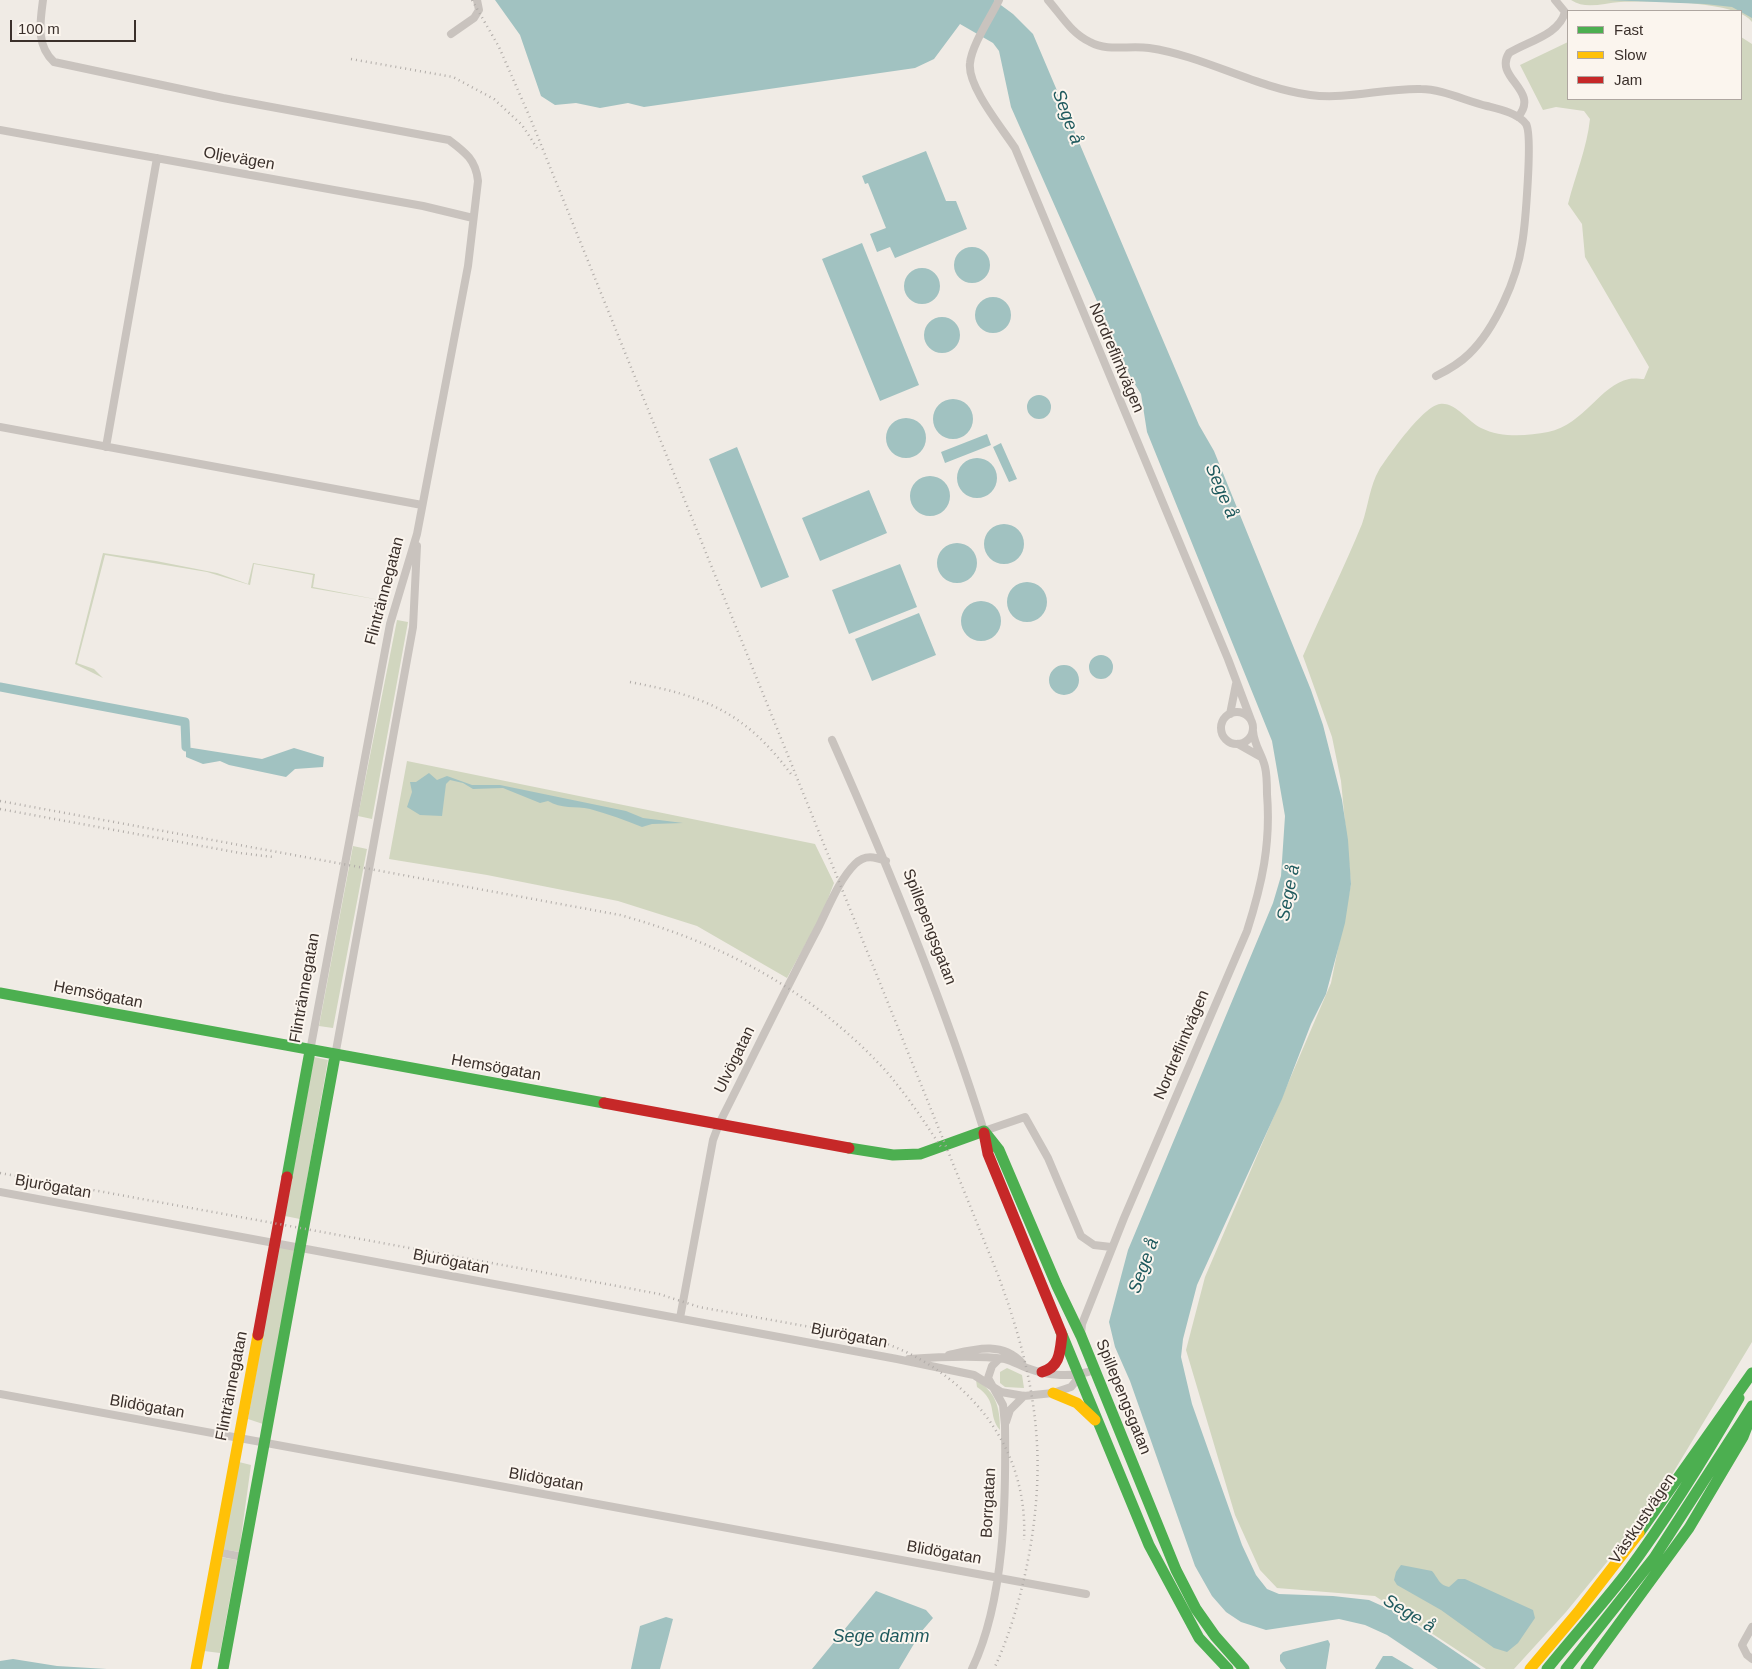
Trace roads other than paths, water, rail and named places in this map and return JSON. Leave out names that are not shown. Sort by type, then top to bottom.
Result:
[{"type":"main road","name":"Hemsögatan","points":[[0,993],[335,1056],[870,1152],[908,1156],[942,1148],[984,1131]]},
{"type":"main road","name":"Flintrännegatan","points":[[196,1669],[310,1051]]},
{"type":"main road","name":"Flintrännegatan","points":[[223,1669],[335,1056]]},
{"type":"main road","name":"Spillepengsgatan","points":[[984,1131],[988,1154],[1131,1504],[1173,1594],[1199,1638],[1228,1669]]},
{"type":"main road","name":"Spillepengsgatan","points":[[984,1131],[999,1150],[1057,1286],[1081,1336],[1176,1570],[1205,1622],[1244,1669]]},
{"type":"main road","points":[[1042,1372],[1049,1371],[1060,1359],[1062,1333]]},
{"type":"main road","points":[[1530,1669],[1583,1608],[1653,1513],[1719,1415],[1752,1373]]},
{"type":"main road","name":"Västkustvägen","points":[[1550,1665],[1606,1599],[1640,1553],[1672,1506],[1752,1377]]},
{"type":"main road","points":[[1054,1393],[1072,1399],[1083,1407],[1100,1426]]},
{"type":"main road","name":"Västkustvägen","points":[[1566,1669],[1654,1558],[1752,1406]]},
{"type":"main road","points":[[1586,1669],[1689,1528],[1744,1437],[1752,1414]]},
{"type":"street","points":[[43,0],[41,43],[43,51],[54,62],[214,97],[449,140],[472,158],[477,170],[478,181],[468,266],[417,534]]},
{"type":"street","points":[[451,34],[474,18],[479,10],[477,0]]},
{"type":"street","name":"Nordreflintvägen","points":[[1000,0],[974,49],[970,62],[970,77],[1015,148],[1251,720]]},
{"type":"street","points":[[1048,0],[1077,35],[1091,43],[1107,48],[1148,48],[1172,53],[1250,80],[1311,95],[1336,97],[1424,89],[1504,111],[1518,117],[1526,125],[1529,136],[1522,243],[1516,270],[1506,297],[1471,353],[1455,366],[1436,376]]},
{"type":"street","points":[[1518,117],[1524,111],[1525,103],[1520,90],[1505,68],[1505,60],[1508,53],[1555,30],[1563,22],[1565,12],[1555,0]]},
{"type":"street","name":"Oljevägen","points":[[0,130],[423,206],[474,218]]},
{"type":"street","points":[[106,447],[157,158]]},
{"type":"street","points":[[0,428],[422,505]]},
{"type":"street","name":"Flintrännegatan","points":[[310,1051],[390,624],[417,534]]},
{"type":"street","name":"Flintrännegatan","points":[[335,1056],[413,627],[417,534]]},
{"type":"street","points":[[1236,682],[1230,714],[1222,723],[1222,733],[1228,741],[1238,744],[1261,757]]},
{"type":"street","points":[[1230,714],[1243,713],[1251,720],[1253,731],[1248,740],[1238,744]]},
{"type":"street","name":"Nordreflintvägen","points":[[1081,1336],[1082,1324],[1112,1248],[1247,931],[1261,888],[1268,852],[1268,808],[1265,767],[1254,742],[1253,731]]},
{"type":"street","name":"Spillepengsgatan","points":[[832,740],[886,861],[939,996],[984,1131]]},
{"type":"street","name":"Ulvögatan","points":[[680,1318],[713,1140],[719,1124],[787,987],[854,864],[863,858],[874,856],[886,861]]},
{"type":"street","points":[[984,1131],[1025,1118],[1048,1158],[1081,1236],[1094,1244],[1112,1248]]},
{"type":"street","name":"Bjurögatan","points":[[0,1192],[897,1359],[974,1375],[993,1387],[1010,1394],[1024,1396],[1054,1393],[1071,1387],[1080,1376],[1094,1370]]},
{"type":"street","name":"Bjurögatan","points":[[897,1359],[945,1356],[991,1348],[1010,1353],[1025,1366]]},
{"type":"street","name":"Bjurögatan","points":[[945,1356],[999,1359],[1012,1361],[1042,1372],[1080,1376]]},
{"type":"street","points":[[993,1387],[988,1378],[989,1372],[999,1359]]},
{"type":"street","name":"Borrgatan","points":[[972,1669],[981,1648],[998,1577],[1001,1555],[1005,1424],[1004,1405],[993,1387]]},
{"type":"street","name":"Blidögatan","points":[[0,1394],[1086,1594]]},
{"type":"street","name":"Borrgatan","points":[[1005,1424],[1010,1410],[1024,1396]]},
{"type":"street","points":[[217,1552],[243,1557]]},
{"type":"street","points":[[1752,1627],[1742,1644],[1747,1655],[1752,1659]]},
{"type":"water","name":"Sege å","points":[[495,0],[994,0],[1013,14],[1033,34],[1199,425],[1214,451],[1311,690],[1323,725],[1342,800],[1348,840],[1351,884],[1345,923],[1326,994],[1311,1024],[1282,1099],[1197,1285],[1183,1339],[1181,1357],[1192,1404],[1242,1545],[1256,1575],[1267,1589],[1279,1594],[1333,1596],[1369,1600],[1400,1614],[1481,1669],[1438,1669],[1387,1635],[1365,1625],[1339,1619],[1266,1630],[1241,1622],[1226,1612],[1212,1596],[1195,1566],[1130,1381],[1115,1347],[1109,1322],[1128,1250],[1273,903],[1281,876],[1285,816],[1272,741],[1147,432],[1141,394],[1131,378],[1011,107],[999,51],[993,43],[960,24],[934,59],[915,68],[644,107],[628,103],[600,108],[576,103],[555,105],[541,96],[520,35]]},
{"type":"water","points":[[1607,0],[1752,0],[1752,18],[1742,12],[1742,10],[1732,7]]},
{"type":"water","points":[[926,151],[946,201],[956,201],[967,229],[895,258],[890,247],[877,252],[870,234],[886,228],[868,183],[865,184],[862,176]]},
{"type":"water","points":[[862,243],[919,385],[880,401],[822,259]]},
{"type":"water","points":[[972,247],[984,253],[990,265],[984,277],[972,283],[960,277],[954,265],[960,253]]},
{"type":"water","points":[[922,268],[934,274],[940,286],[934,298],[922,304],[910,298],[904,286],[910,274]]},
{"type":"water","points":[[993,297],[1005,303],[1011,315],[1005,327],[993,333],[981,327],[975,315],[981,303]]},
{"type":"water","points":[[942,317],[954,323],[960,335],[954,347],[942,353],[930,347],[924,335],[930,323]]},
{"type":"water","points":[[1039,395],[1047,399],[1051,407],[1047,415],[1039,419],[1031,415],[1027,407],[1031,399]]},
{"type":"water","points":[[949,399],[957,399],[964,402],[970,408],[973,419],[970,430],[964,436],[957,439],[949,439],[942,436],[936,430],[933,423],[933,415],[936,408],[942,402]]},
{"type":"water","points":[[902,418],[910,418],[917,421],[923,427],[926,438],[923,449],[917,455],[910,458],[902,458],[895,455],[889,449],[886,442],[886,434],[889,427],[895,421]]},
{"type":"water","points":[[987,434],[991,445],[945,463],[941,452]]},
{"type":"water","points":[[1001,443],[1017,479],[1009,482],[993,447]]},
{"type":"water","points":[[737,447],[789,577],[761,588],[709,459]]},
{"type":"water","points":[[973,458],[981,458],[988,461],[994,467],[997,478],[994,489],[988,495],[981,498],[973,498],[966,495],[960,489],[957,482],[957,474],[960,467],[966,461]]},
{"type":"water","points":[[926,476],[934,476],[941,479],[947,485],[950,496],[947,507],[941,513],[934,516],[926,516],[919,513],[913,507],[910,500],[910,492],[913,485],[919,479]]},
{"type":"water","points":[[869,490],[887,533],[820,561],[802,518]]},
{"type":"water","points":[[1000,524],[1008,524],[1015,527],[1021,533],[1024,544],[1021,555],[1015,561],[1008,564],[1000,564],[993,561],[987,555],[984,548],[984,540],[987,533],[993,527]]},
{"type":"water","points":[[953,543],[961,543],[968,546],[974,552],[977,563],[974,574],[968,580],[961,583],[953,583],[946,580],[940,574],[937,567],[937,559],[940,552],[946,546]]},
{"type":"water","points":[[900,564],[917,607],[849,634],[832,590]]},
{"type":"water","points":[[1023,582],[1031,582],[1038,585],[1044,591],[1047,602],[1044,613],[1038,619],[1031,622],[1023,622],[1016,619],[1010,613],[1007,606],[1007,598],[1010,591],[1016,585]]},
{"type":"water","points":[[977,601],[985,601],[992,604],[998,610],[1001,621],[998,632],[992,638],[985,641],[977,641],[970,638],[964,632],[961,625],[961,617],[964,610],[970,604]]},
{"type":"water","points":[[919,613],[936,655],[872,681],[855,639]]},
{"type":"water","points":[[1101,655],[1110,658],[1113,667],[1110,676],[1101,679],[1092,676],[1089,667],[1092,658]]},
{"type":"water","points":[[1064,665],[1070,666],[1078,674],[1078,686],[1070,694],[1064,695],[1058,694],[1050,686],[1049,680],[1050,674],[1058,666]]},
{"type":"water","points":[[186,747],[262,759],[294,748],[324,757],[323,767],[295,769],[286,777],[229,765],[220,761],[203,764],[186,757]]},
{"type":"water","points":[[429,773],[437,780],[447,776],[472,785],[500,785],[626,811],[643,818],[683,823],[652,824],[642,827],[590,809],[563,806],[548,801],[540,803],[503,788],[473,789],[463,783],[450,780],[446,784],[442,816],[420,815],[407,807],[412,792],[410,782],[416,782]]},
{"type":"water","points":[[1401,1565],[1432,1571],[1441,1583],[1449,1587],[1458,1579],[1465,1579],[1533,1610],[1535,1618],[1518,1643],[1507,1652],[1494,1648],[1441,1610],[1397,1585],[1394,1580],[1396,1572]]},
{"type":"water","name":"Sege damm","points":[[876,1591],[926,1610],[933,1618],[921,1632],[899,1669],[812,1669]]},
{"type":"water","points":[[666,1617],[673,1619],[660,1669],[631,1669],[640,1626]]},
{"type":"water","points":[[1328,1640],[1330,1644],[1326,1669],[1286,1669],[1280,1661],[1280,1655],[1283,1652]]},
{"type":"water","points":[[1383,1656],[1392,1656],[1414,1669],[1375,1669]]},
{"type":"water","points":[[13,1659],[57,1666],[107,1669],[0,1669],[0,1661]]},
{"type":"waterway","points":[[0,687],[185,722],[186,747]]},
{"type":"railway","points":[[472,0],[499,47],[531,120],[998,1275],[1012,1316],[1029,1379],[1035,1422],[1038,1471],[1033,1529],[1022,1588],[1005,1644],[994,1669]]},
{"type":"railway","points":[[351,59],[453,77],[494,99],[522,125],[537,148]]},
{"type":"railway","points":[[630,682],[680,693],[721,710],[739,721],[756,735],[791,774]]},
{"type":"railway","points":[[0,801],[620,915],[695,940],[764,973],[796,993],[827,1016],[885,1070],[941,1147]]},
{"type":"railway","points":[[0,809],[240,853],[273,857]]},
{"type":"railway","points":[[0,1173],[659,1294],[699,1307],[866,1337],[900,1349],[931,1366],[958,1386],[982,1411],[1001,1439],[1014,1470],[1022,1504],[1024,1540]]}]
